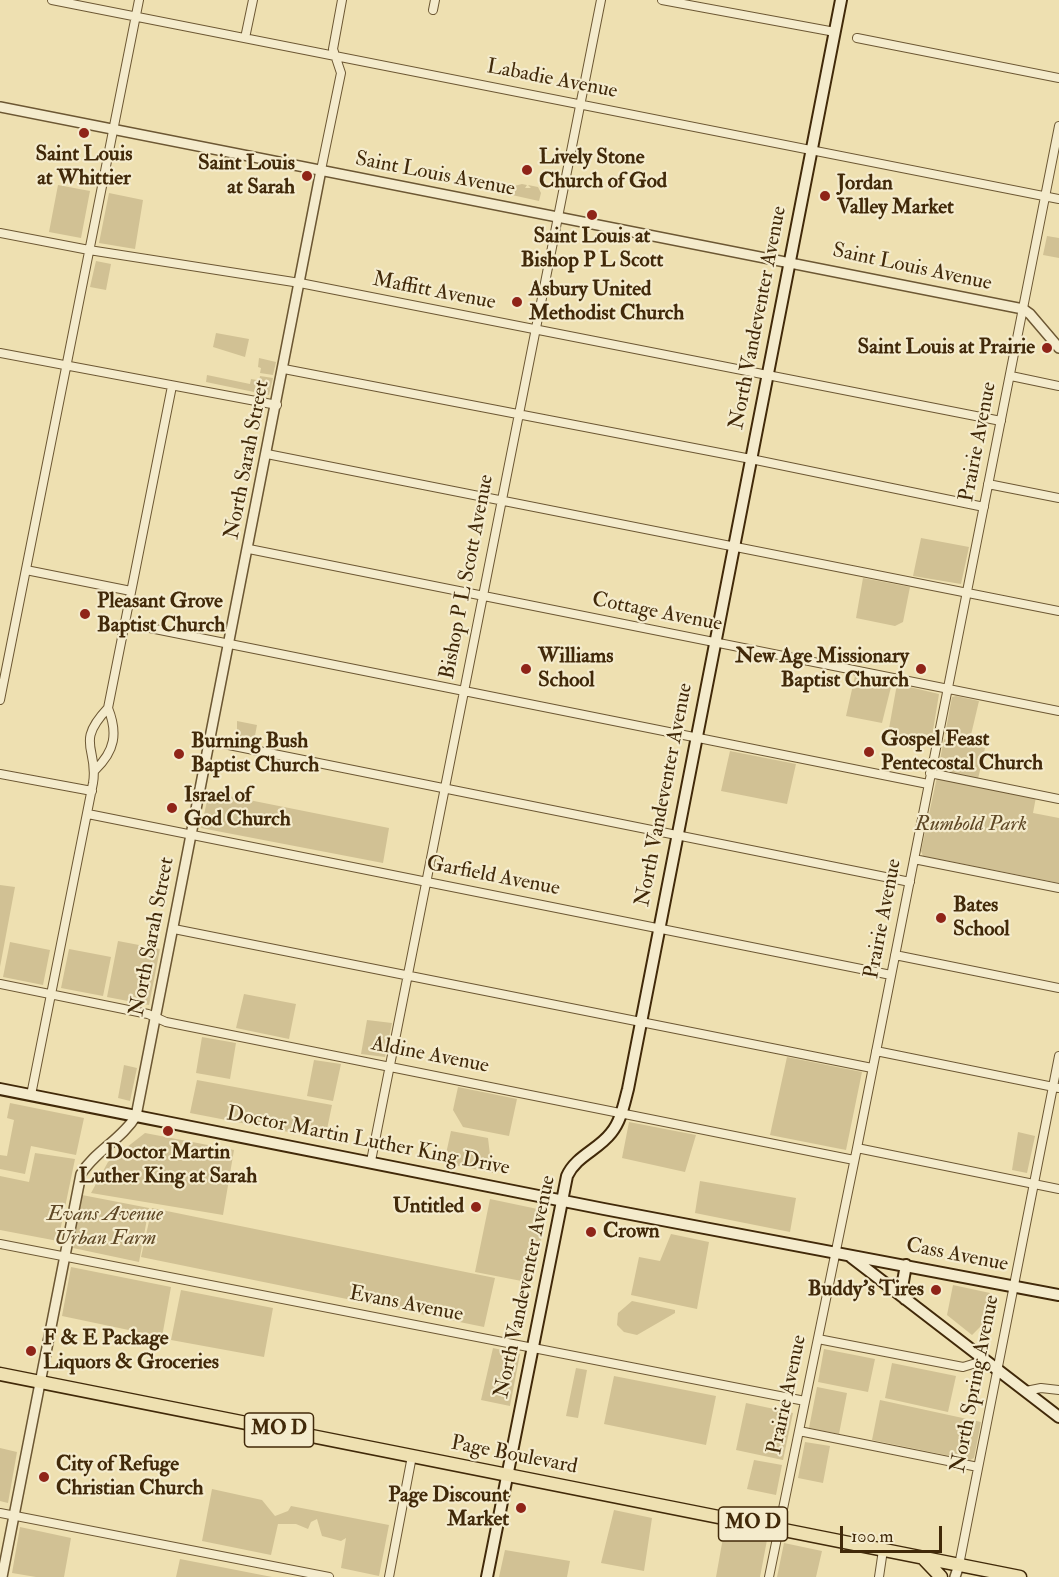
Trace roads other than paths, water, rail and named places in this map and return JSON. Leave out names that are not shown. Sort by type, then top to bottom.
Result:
[{"type":"main road","name":"North Vandeventer Avenue","points":[[487,1577],[561,1200],[570,1170],[576,1161],[611,1133],[622,1113],[842,0]]},
{"type":"main road","name":"Doctor Martin Luther King Drive","points":[[0,1089],[835,1252]]},
{"type":"main road","name":"Cass Avenue","points":[[835,1252],[1059,1295]]},
{"type":"main road","points":[[848,1255],[1026,1391],[1059,1413]]},
{"type":"main road","points":[[904,1299],[902,1281],[906,1265]]},
{"type":"main road","name":"Page Boulevard","points":[[0,1374],[922,1557],[957,1571],[1020,1577]]},
{"type":"main road","points":[[922,1557],[941,1577]]},
{"type":"street","name":"Labadie Avenue","points":[[52,0],[1059,198]]},
{"type":"street","points":[[0,700],[139,0]]},
{"type":"street","points":[[245,38],[253,0]]},
{"type":"street","name":"North Sarah Street","points":[[136,1116],[228,645],[249,549],[340,73],[334,56],[342,0]]},
{"type":"street","points":[[434,10],[435,0]]},
{"type":"street","name":"Bishop P L Scott Avenue","points":[[371,1161],[601,0]]},
{"type":"street","points":[[662,0],[835,32]]},
{"type":"street","points":[[857,38],[1059,78]]},
{"type":"street","name":"Saint Louis Avenue","points":[[0,107],[558,218],[790,261],[1023,309]]},
{"type":"street","name":"Prairie Avenue","points":[[769,1577],[857,1148],[1059,126]]},
{"type":"street","name":"Maffitt Avenue","points":[[0,233],[89,250],[300,284],[1001,421]]},
{"type":"street","points":[[1023,309],[1059,348]]},
{"type":"street","points":[[0,353],[277,405]]},
{"type":"street","points":[[284,369],[519,413],[984,507]]},
{"type":"street","points":[[1011,376],[1059,386]]},
{"type":"street","points":[[30,1095],[96,770],[111,751],[114,742],[113,721],[108,708],[172,386]]},
{"type":"street","points":[[267,454],[1059,611]]},
{"type":"street","points":[[988,484],[1059,498]]},
{"type":"street","name":"Cottage Avenue","points":[[249,549],[1059,711]]},
{"type":"street","points":[[26,570],[131,591]]},
{"type":"street","points":[[125,623],[928,784]]},
{"type":"street","points":[[96,770],[88,747],[98,718],[108,708]]},
{"type":"street","points":[[209,741],[910,882]]},
{"type":"street","points":[[930,773],[1059,799]]},
{"type":"street","points":[[0,774],[92,791]]},
{"type":"street","name":"Garfield Avenue","points":[[88,814],[891,975]]},
{"type":"street","points":[[914,859],[1059,888]]},
{"type":"street","points":[[174,929],[872,1068]]},
{"type":"street","points":[[895,955],[1059,988]]},
{"type":"street","name":"Aldine Avenue","points":[[0,984],[157,1017],[165,1022],[854,1160]]},
{"type":"street","points":[[876,1051],[1056,1088]]},
{"type":"street","name":"North Spring Avenue","points":[[957,1571],[1034,1184],[1056,1088],[1059,1056]]},
{"type":"street","points":[[2,1577],[81,1174],[87,1164],[130,1125],[136,1116]]},
{"type":"street","points":[[857,1148],[1059,1189]]},
{"type":"street","name":"Evans Avenue","points":[[0,1244],[805,1401]]},
{"type":"street","points":[[818,1339],[963,1367],[986,1360]]},
{"type":"street","points":[[1026,1391],[1041,1388],[1059,1390]]},
{"type":"street","points":[[800,1431],[978,1467]]},
{"type":"street","points":[[389,1577],[412,1456]]},
{"type":"street","points":[[0,1513],[329,1577]]},
{"type":"street","points":[[879,1577],[883,1550]]},
{"type":"place","name":"Saint Louis at Whittier","points":[[84,133]]},
{"type":"place","name":"Lively Stone Church of God","points":[[527,170]]},
{"type":"place","name":"Saint Louis at Sarah","points":[[307,176]]},
{"type":"place","name":"Jordan Valley Market","points":[[825,196]]},
{"type":"place","name":"Saint Louis at Bishop P L Scott","points":[[592,215]]},
{"type":"place","name":"Asbury United Methodist Church","points":[[517,302]]},
{"type":"place","name":"Saint Louis at Prairie","points":[[1047,348]]},
{"type":"place","name":"Pleasant Grove Baptist Church","points":[[85,614]]},
{"type":"place","name":"Williams School","points":[[526,669]]},
{"type":"place","name":"New Age Missionary Baptist Church","points":[[921,669]]},
{"type":"place","name":"Gospel Feast Pentecostal Church","points":[[869,752]]},
{"type":"place","name":"Burning Bush Baptist Church","points":[[179,754]]},
{"type":"place","name":"Israel of God Church","points":[[172,808]]},
{"type":"place","name":"Bates School","points":[[941,918]]},
{"type":"place","name":"Doctor Martin Luther King at Sarah","points":[[168,1131]]},
{"type":"place","name":"Untitled","points":[[476,1207]]},
{"type":"place","name":"Crown","points":[[591,1232]]},
{"type":"place","name":"Buddy's Tires","points":[[936,1290]]},
{"type":"place","name":"F & E Package Liquors & Groceries","points":[[31,1351]]},
{"type":"place","name":"City of Refuge Christian Church","points":[[44,1477]]},
{"type":"place","name":"Page Discount Market","points":[[521,1508]]},
{"type":"park label","name":"Rumbold Park","points":[[971,825]]},
{"type":"park label","name":"Evans Avenue Urban Farm","points":[[105,1227]]}]
